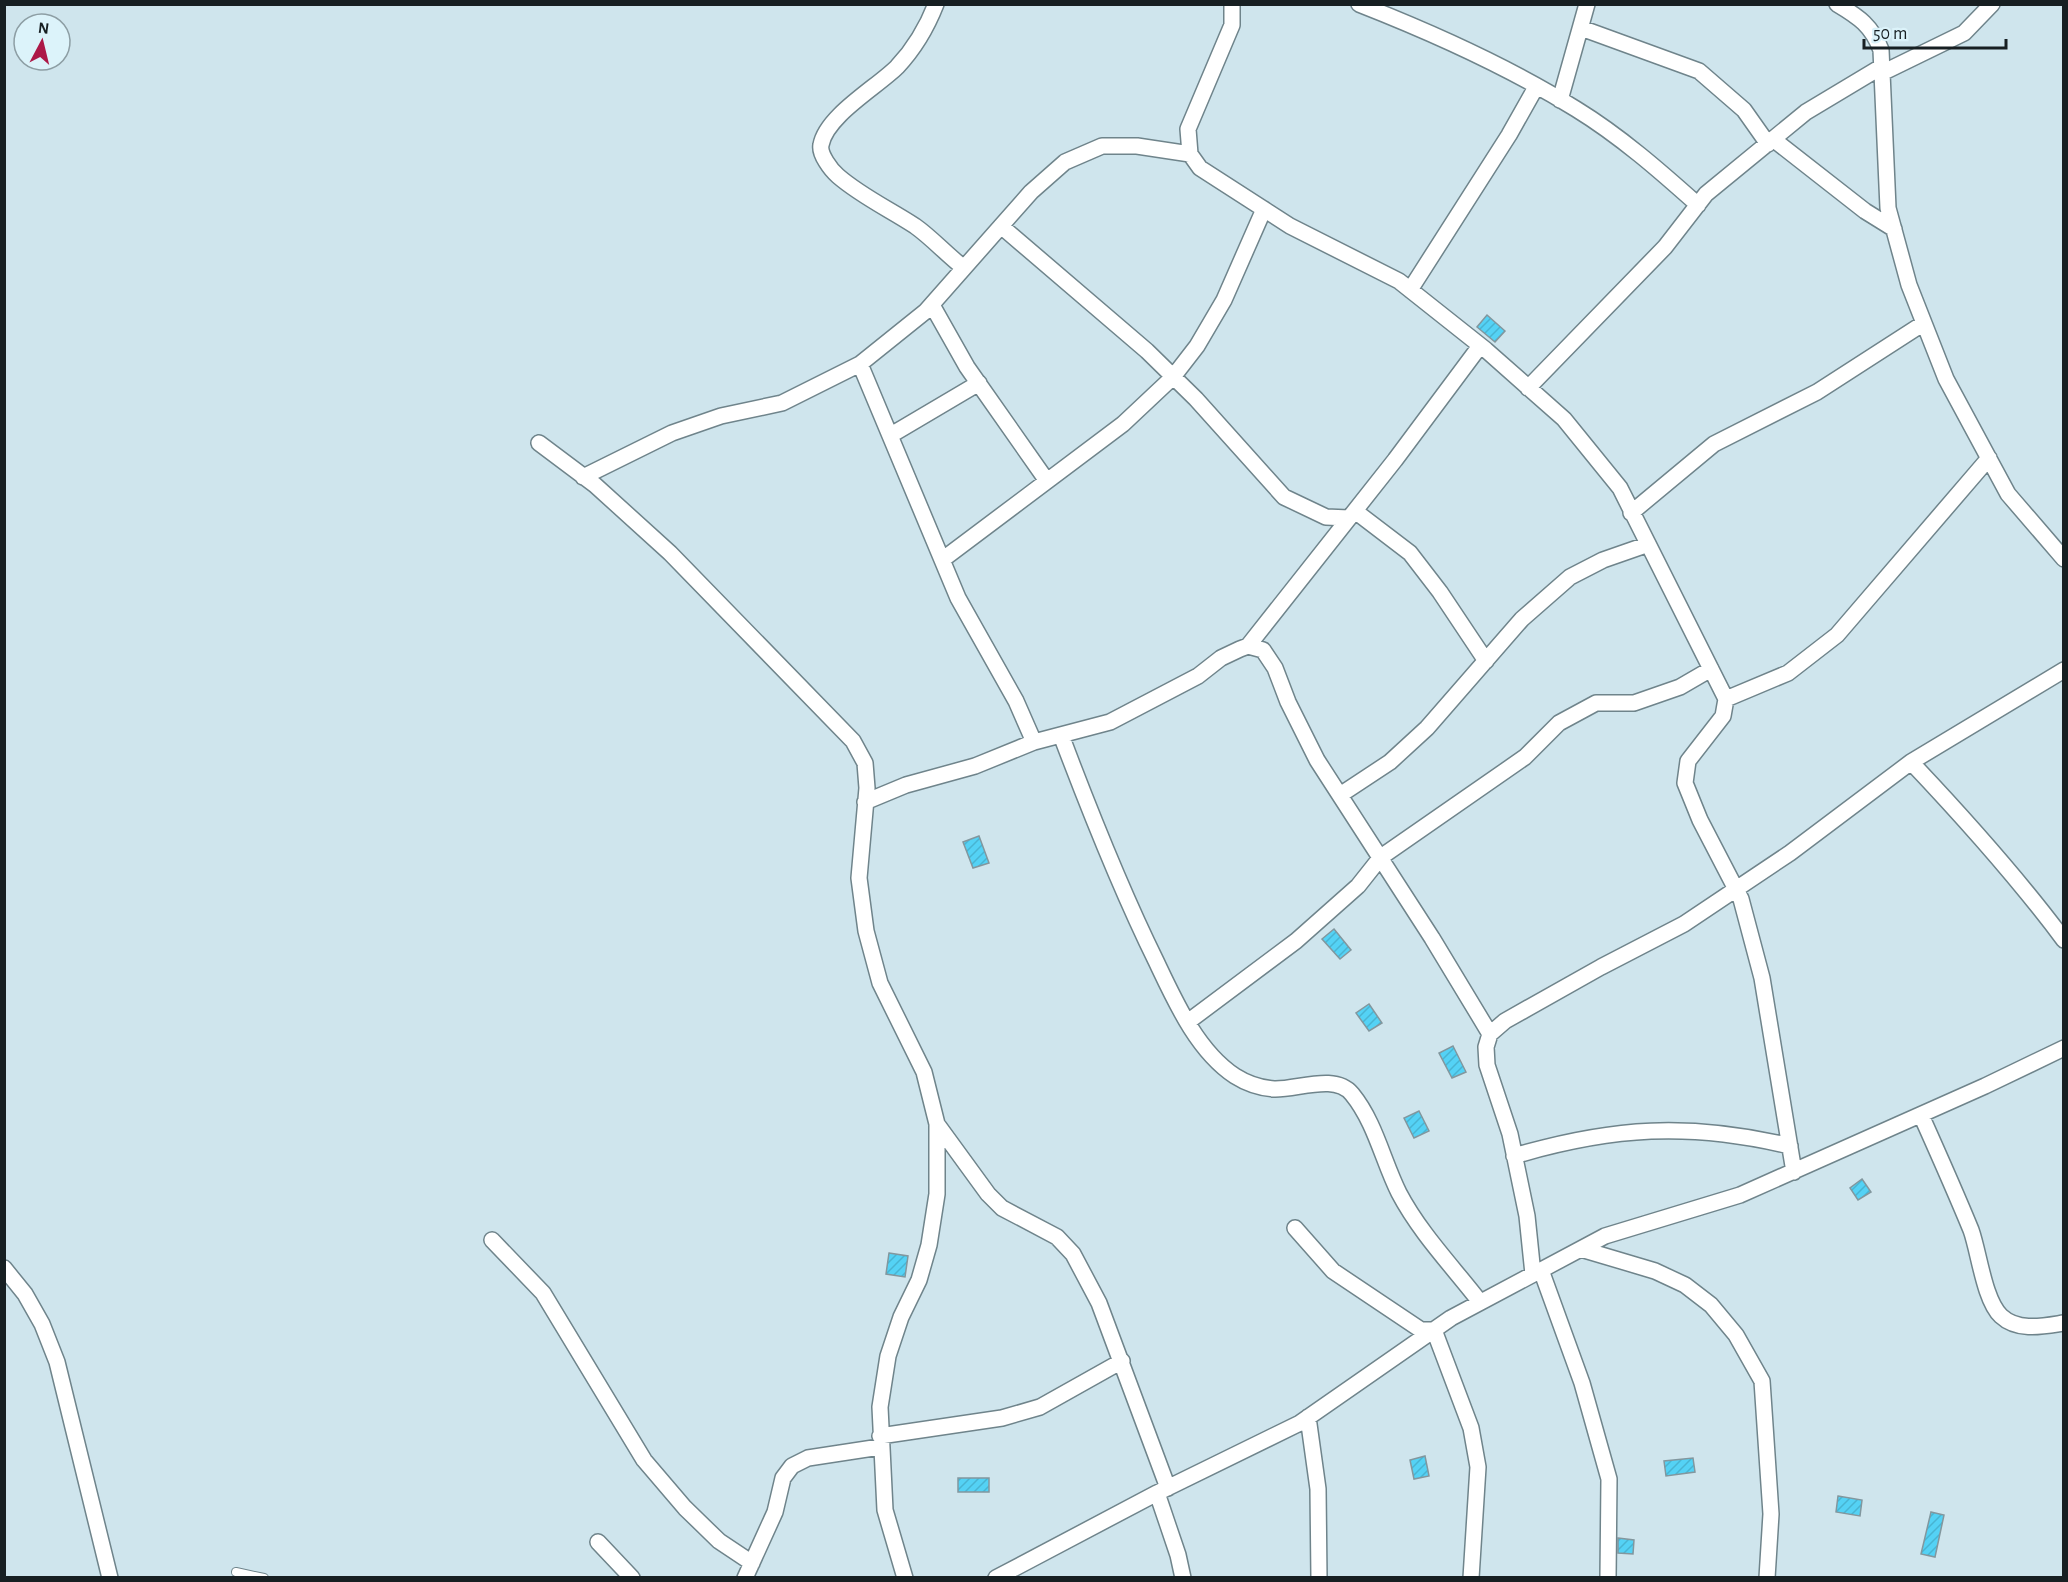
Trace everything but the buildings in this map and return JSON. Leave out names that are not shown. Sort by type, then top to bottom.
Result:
[{"type":"street","points":[[936,4],[922,36],[897,66],[827,130],[820,146],[822,153],[837,175],[877,204],[916,227],[964,268]]},
{"type":"street","points":[[1232,4],[1232,25],[1188,129],[1190,154],[1200,168],[1290,226],[1399,281],[1480,346],[1564,419],[1620,488],[1646,545],[1726,699],[1723,716],[1688,761],[1684,783],[1736,890],[1762,978],[1794,1172]]},
{"type":"street","points":[[1359,4],[1401,20],[1560,100],[1633,150],[1698,205]]},
{"type":"street","points":[[1560,100],[1587,4]]},
{"type":"street","points":[[1837,4],[1865,21],[1874,32],[1881,50],[1888,208],[1909,285],[1946,379],[2008,494],[2064,559]]},
{"type":"street","points":[[1860,4],[1865,21]]},
{"type":"street","points":[[1528,388],[1665,247],[1707,194],[1806,112],[1881,70],[1964,33],[1992,4]]},
{"type":"street","points":[[1581,28],[1699,71],[1744,110],[1771,142],[1865,211],[1894,229]]},
{"type":"street","points":[[1410,290],[1509,135],[1536,87]]},
{"type":"street","points":[[583,477],[672,433],[722,416],[782,404],[860,364],[932,305],[1031,192],[1065,162],[1102,146],[1137,146],[1190,154]]},
{"type":"street","points":[[942,560],[1123,424],[1173,377],[1197,345],[1224,300],[1264,209]]},
{"type":"street","points":[[1001,226],[1104,313],[1173,377],[1284,497],[1326,517],[1352,514],[1410,553],[1486,661]]},
{"type":"street","points":[[932,305],[979,383],[1047,481]]},
{"type":"street","points":[[1631,513],[1714,444],[1817,392],[1924,323]]},
{"type":"street","points":[[865,802],[906,785],[975,766],[1034,742],[1110,722],[1198,676],[1221,658],[1248,646],[1480,346]]},
{"type":"street","points":[[860,364],[958,598],[1016,701],[1034,742]]},
{"type":"street","points":[[891,435],[979,383]]},
{"type":"street","points":[[538,443],[583,477],[670,553],[854,741],[866,763],[859,878],[866,931],[880,983],[924,1072],[937,1124],[937,1194],[929,1245],[888,1356],[880,1407],[885,1510],[905,1578]]},
{"type":"street","points":[[1726,699],[1788,673],[1837,635],[1989,458]]},
{"type":"street","points":[[1340,795],[1390,762],[1427,729],[1522,620],[1570,577],[1603,560],[1646,545]]},
{"type":"street","points":[[1248,646],[1263,650],[1275,668],[1288,702],[1317,760],[1490,1034]]},
{"type":"street","points":[[1189,1021],[1296,941],[1358,886],[1380,857],[1525,757],[1559,723],[1596,703],[1635,703],[1680,687],[1711,669]]},
{"type":"street","points":[[1608,1578],[1609,1479],[1582,1383],[1537,1272],[1514,1156],[1487,1065],[1485,1047],[1490,1034],[1505,1021],[1572,983],[1684,924],[1736,890],[1911,762],[2064,670]]},
{"type":"street","points":[[1061,735],[1108,858],[1170,991],[1207,1051],[1234,1075],[1249,1083],[1273,1089],[1322,1084],[1338,1086],[1351,1092],[1364,1112],[1399,1193],[1415,1220],[1480,1302]]},
{"type":"street","points":[[1911,762],[2010,871],[2064,940]]},
{"type":"street","points":[[996,1578],[1308,1417],[1434,1330],[1480,1302],[1605,1236],[1740,1195],[1921,1115],[2064,1048]]},
{"type":"street","points":[[1921,1115],[1972,1233],[1979,1263],[2000,1315],[2011,1323],[2033,1327],[2064,1323]]},
{"type":"street","points":[[937,1124],[982,1186],[1002,1208],[1057,1237],[1073,1254],[1099,1303],[1122,1360],[1162,1491],[1183,1578]]},
{"type":"street","points":[[1514,1156],[1553,1144],[1628,1131],[1668,1129],[1718,1131],[1790,1146]]},
{"type":"street","points":[[1295,1228],[1333,1271],[1421,1330],[1434,1330]]},
{"type":"street","points":[[492,1240],[543,1293],[644,1460],[684,1508],[719,1541],[752,1563]]},
{"type":"street","points":[[1581,1249],[1655,1271],[1685,1285],[1711,1305],[1736,1335],[1762,1381],[1771,1514],[1767,1578]]},
{"type":"street","points":[[4,1268],[26,1294],[42,1324],[57,1362],[110,1578]]},
{"type":"street","points":[[1434,1330],[1471,1428],[1478,1467],[1471,1578]]},
{"type":"street","points":[[745,1578],[775,1512],[783,1478],[792,1466],[808,1458],[1002,1418],[1040,1407],[1122,1360]]},
{"type":"street","points":[[1308,1417],[1318,1489],[1319,1578]]},
{"type":"street","points":[[598,1542],[633,1578]]},
{"type":"lane","points":[[236,1572],[264,1578]]}]
